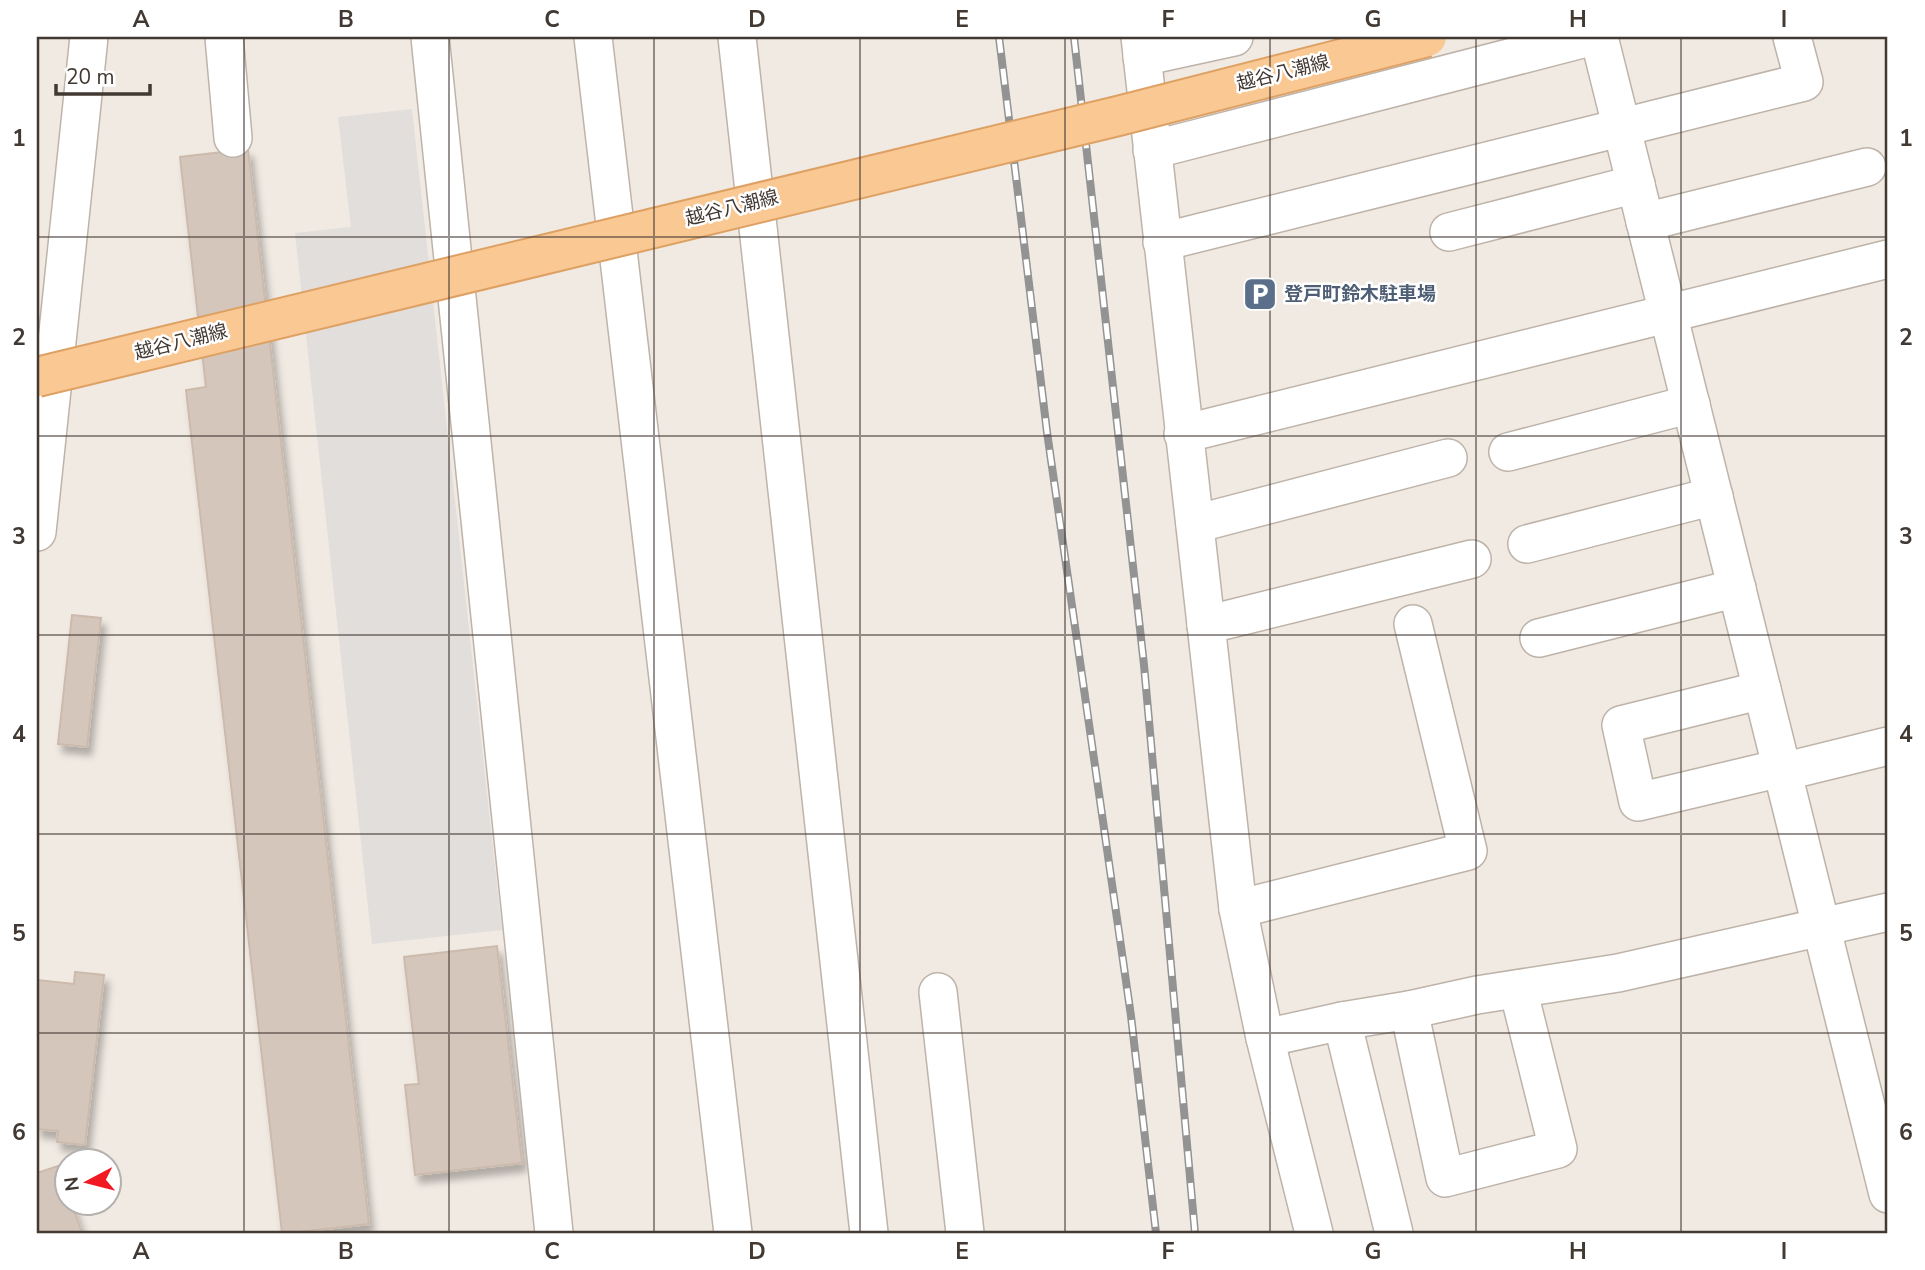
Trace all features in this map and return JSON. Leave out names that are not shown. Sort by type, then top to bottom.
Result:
[{"type":"main road","name":"越谷八潮線","points":[[37,377],[1118,116],[1427,37]]},
{"type":"street","points":[[37,532],[48,316],[89,37]]},
{"type":"street","points":[[224,37],[233,138]]},
{"type":"street","points":[[430,37],[546,1232]]},
{"type":"street","points":[[593,37],[733,1233]]},
{"type":"street","points":[[737,37],[869,1233]]},
{"type":"street","points":[[1234,37],[1141,47],[1238,909],[1265,1038],[1314,1233]]},
{"type":"street","points":[[1152,150],[1590,37]]},
{"type":"street","points":[[1599,37],[1888,1194]]},
{"type":"street","points":[[1162,242],[1804,82],[1792,37]]},
{"type":"street","points":[[1645,222],[1867,167]]},
{"type":"street","points":[[1449,232],[1636,184]]},
{"type":"street","points":[[1184,434],[1888,259]]},
{"type":"street","points":[[1508,452],[1691,404]]},
{"type":"street","points":[[1195,524],[1448,458]]},
{"type":"street","points":[[1527,544],[1714,496]]},
{"type":"street","points":[[1206,625],[1472,559]]},
{"type":"street","points":[[1539,638],[1737,588]]},
{"type":"street","points":[[1238,909],[1468,851],[1413,624]]},
{"type":"street","points":[[1762,690],[1620,725],[1639,802],[1888,746]]},
{"type":"street","points":[[1265,1038],[1477,995],[1618,974],[1888,912]]},
{"type":"street","points":[[1409,1010],[1445,1178],[1558,1149],[1518,989]]},
{"type":"street","points":[[938,992],[965,1233]]},
{"type":"street","points":[[1342,1021],[1394,1233]]},
{"type":"shaded area","points":[[412,109],[502,930],[372,944],[295,233],[351,227],[338,117]]},
{"type":"building","points":[[248,149],[369,1224],[289,1233],[282,1233],[186,390],[206,387],[180,157]]},
{"type":"building","points":[[72,615],[101,618],[87,747],[58,744]]},
{"type":"building","points":[[497,946],[522,1163],[415,1175],[405,1085],[419,1084],[404,957]]},
{"type":"building","points":[[75,972],[104,975],[85,1145],[57,1142],[58,1131],[37,1129],[38,980],[74,984]]},
{"type":"building","points":[[52,1168],[52,1218],[77,1218],[82,1233],[39,1233],[37,1173]]},
{"type":"railway","points":[[999,37],[1047,432],[1131,1016],[1156,1233]]},
{"type":"railway","points":[[1074,37],[1144,665],[1195,1233]]},
{"type":"place","name":"登戸町鈴木駐車場","points":[[1260,294]]}]
